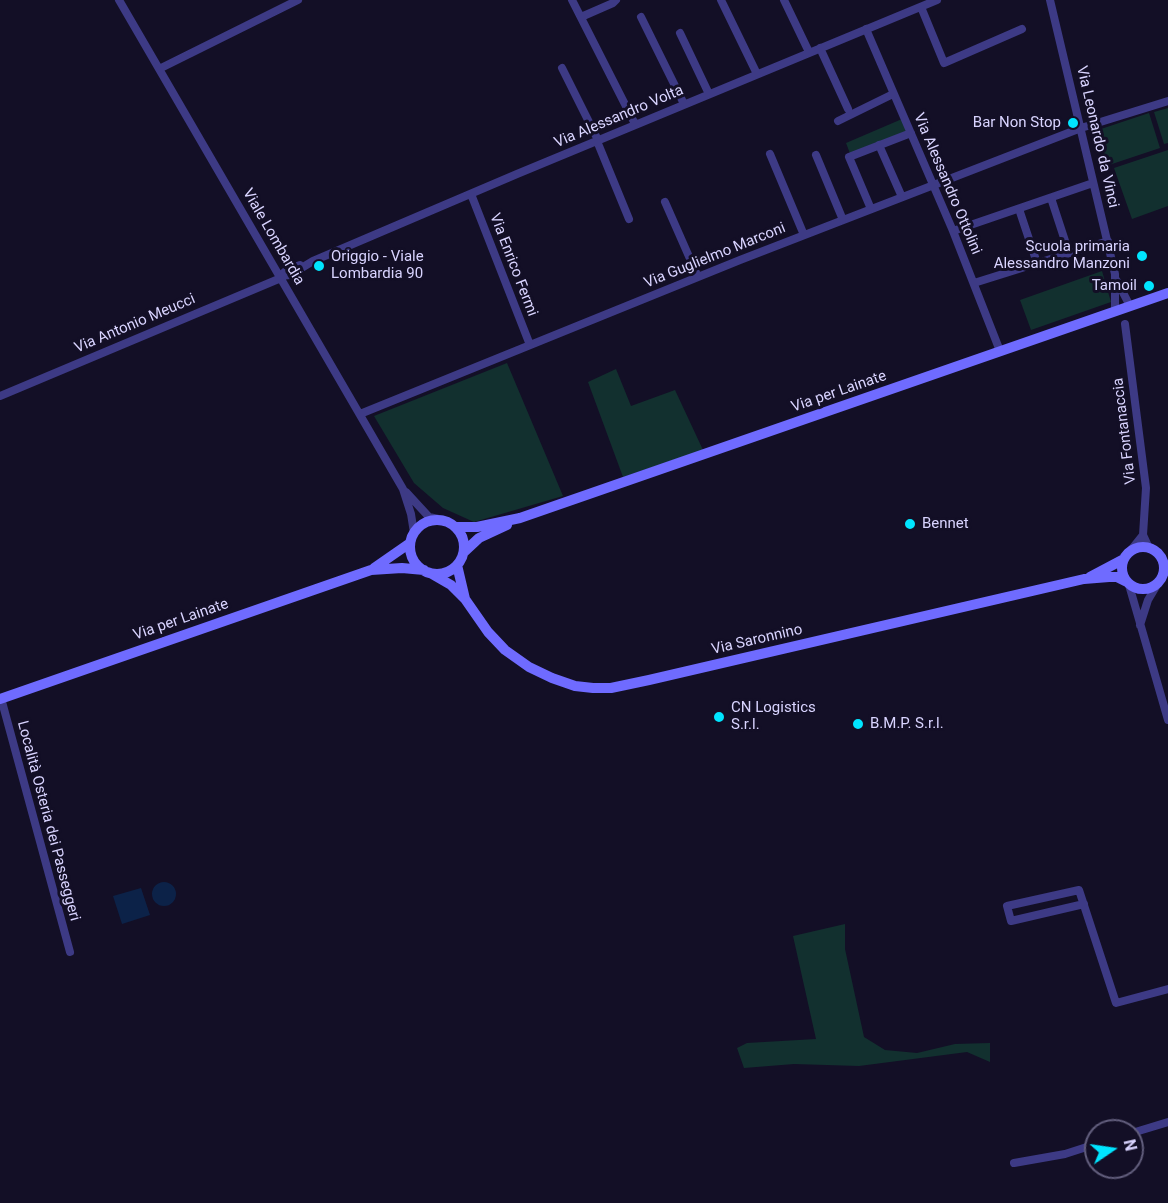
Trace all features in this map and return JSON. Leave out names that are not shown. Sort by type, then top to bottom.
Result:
[{"type":"main road","name":"Via per Lainate","points":[[464,552],[479,538],[520,518],[1168,293]]},
{"type":"main road","name":"Via per Lainate","points":[[456,527],[477,527],[520,518]]},
{"type":"main road","points":[[443,520],[456,527],[461,534],[464,552],[458,565],[445,573],[427,571],[413,559],[412,538],[427,522],[443,520]]},
{"type":"main road","name":"Via per Lainate","points":[[371,570],[412,538]]},
{"type":"main road","points":[[1152,549],[1160,555],[1166,568],[1162,578],[1157,585],[1146,590],[1136,589],[1127,583],[1122,574],[1128,554],[1142,547],[1168,550]]},
{"type":"main road","name":"Via Saronnino","points":[[1084,579],[1128,554]]},
{"type":"main road","name":"Via Saronnino","points":[[458,565],[465,599]]},
{"type":"main road","name":"Via per Lainate","points":[[0,698],[371,570],[402,568],[427,571]]},
{"type":"main road","name":"Via Saronnino","points":[[427,571],[451,585],[465,599],[488,632],[506,650],[529,667],[575,686],[611,688],[1084,579],[1117,577],[1127,583]]},
{"type":"street","name":"Viale Lombardia","points":[[119,0],[403,489],[411,514],[412,538]]},
{"type":"street","points":[[159,69],[298,0]]},
{"type":"street","points":[[572,0],[635,124]]},
{"type":"street","points":[[581,17],[616,0]]},
{"type":"street","points":[[721,0],[757,74]]},
{"type":"street","points":[[784,0],[809,52]]},
{"type":"street","name":"Via Alessandro Volta","points":[[280,277],[288,269],[313,261],[635,124],[938,0]]},
{"type":"street","name":"Via Leonardo da Vinci","points":[[1050,0],[1116,280]]},
{"type":"street","points":[[921,7],[945,63],[1022,29]]},
{"type":"street","points":[[641,17],[684,104]]},
{"type":"street","name":"Via Alessandro Ottolini","points":[[866,29],[934,185],[1000,351]]},
{"type":"street","points":[[680,33],[709,94]]},
{"type":"street","points":[[820,48],[848,109]]},
{"type":"street","points":[[562,68],[597,140],[629,219]]},
{"type":"street","points":[[838,121],[893,94]]},
{"type":"street","name":"Via Guglielmo Marconi","points":[[360,414],[804,235],[1081,128],[1168,100]]},
{"type":"street","points":[[871,209],[849,157],[911,134]]},
{"type":"street","points":[[879,145],[902,197]]},
{"type":"street","points":[[770,154],[804,235]]},
{"type":"street","points":[[816,155],[843,220]]},
{"type":"street","points":[[953,231],[1093,183]]},
{"type":"street","name":"Via Enrico Fermi","points":[[471,194],[530,345]]},
{"type":"street","points":[[1051,198],[1069,254]]},
{"type":"street","points":[[665,202],[698,277]]},
{"type":"street","points":[[1019,208],[1037,263]]},
{"type":"street","points":[[974,283],[1108,241]]},
{"type":"street","name":"Via Antonio Meucci","points":[[0,396],[280,277]]},
{"type":"street","points":[[1116,280],[1130,306]]},
{"type":"street","points":[[1115,311],[1116,280]]},
{"type":"street","name":"Via Fontanaccia","points":[[1125,324],[1146,488],[1143,535],[1152,549]]},
{"type":"street","name":"Viale Lombardia","points":[[403,489],[429,517],[443,520]]},
{"type":"street","points":[[1128,554],[1143,535]]},
{"type":"street","points":[[1127,583],[1168,720]]},
{"type":"street","points":[[1140,627],[1148,600],[1157,585]]},
{"type":"street","name":"Località Osteria dei Passeggeri","points":[[0,698],[70,952]]},
{"type":"street","points":[[1084,904],[1011,921],[1008,906],[1079,890],[1084,904],[1116,1003],[1168,989]]},
{"type":"street","points":[[1144,1129],[1168,1122]]},
{"type":"street","points":[[1014,1162],[1065,1154],[1084,1148]]},
{"type":"green space","points":[[1168,108],[1168,143],[1164,144],[1154,112]]},
{"type":"green space","points":[[1149,113],[1160,148],[1106,166],[1095,131]]},
{"type":"green space","points":[[902,119],[908,132],[851,156],[846,143]]},
{"type":"green space","points":[[1168,150],[1168,206],[1132,219],[1114,168]]},
{"type":"green space","points":[[1102,271],[1111,302],[1031,330],[1020,300]]},
{"type":"green space","points":[[507,363],[563,496],[474,522],[443,508],[414,483],[374,416]]},
{"type":"green space","points":[[616,369],[631,406],[675,390],[703,450],[623,477],[588,382]]},
{"type":"green space","points":[[845,924],[845,949],[864,1037],[885,1050],[917,1053],[955,1044],[990,1043],[990,1062],[967,1052],[859,1066],[794,1064],[744,1068],[737,1048],[747,1043],[816,1039],[793,936]]},
{"type":"water","points":[[164,882],[173,885],[176,894],[173,903],[164,906],[155,903],[152,894],[155,885]]},
{"type":"water","points":[[141,888],[150,915],[122,924],[113,896]]},
{"type":"place","name":"Bar Non Stop","points":[[1073,123]]},
{"type":"place","name":"Scuola primaria Alessandro Manzoni","points":[[1142,256]]},
{"type":"place","name":"Origgio - Viale Lombardia 90","points":[[319,266]]},
{"type":"place","name":"Tamoil","points":[[1149,286]]},
{"type":"place","name":"Bennet","points":[[910,524]]},
{"type":"place","name":"CN Logistics S.r.l.","points":[[719,717]]},
{"type":"place","name":"B.M.P. S.r.l.","points":[[858,724]]}]
